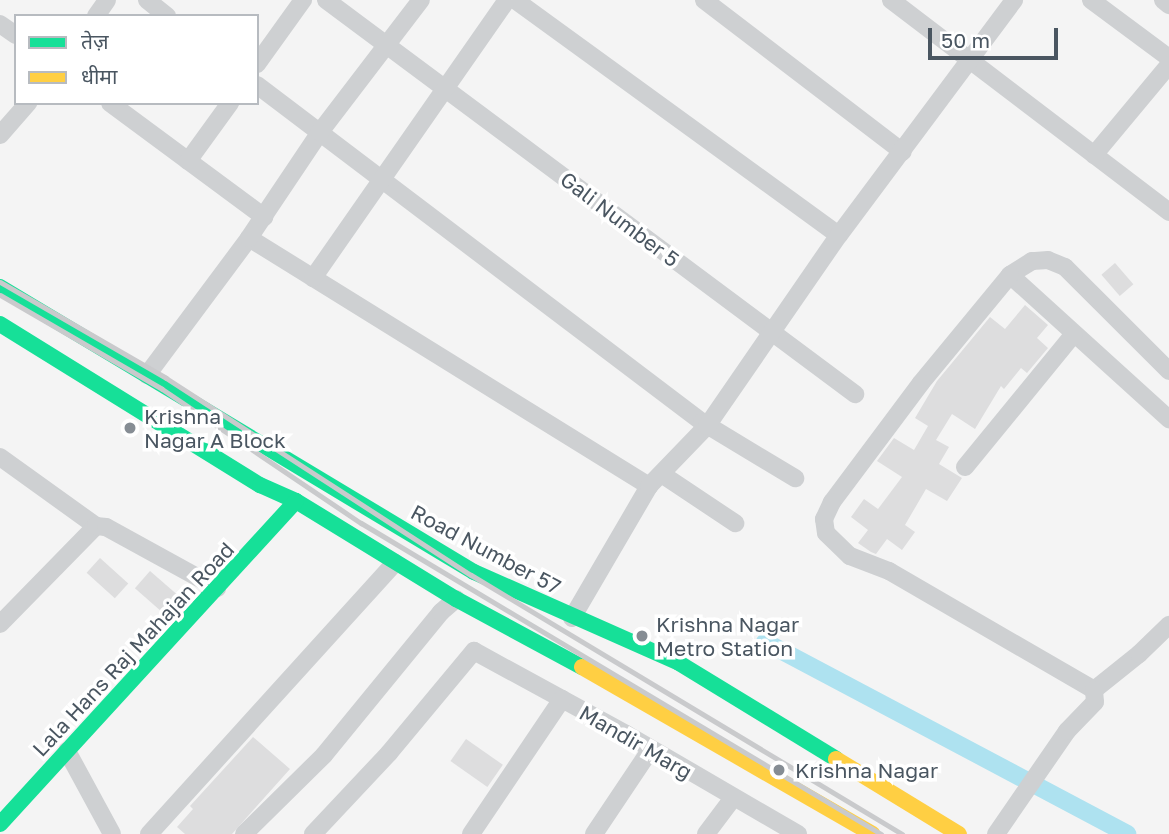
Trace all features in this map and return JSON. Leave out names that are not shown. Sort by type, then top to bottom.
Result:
[{"type":"main road","name":"Road Number 57","points":[[0,287],[474,572],[572,618],[679,663],[959,834]]},
{"type":"main road","points":[[0,324],[260,485],[296,501],[395,564],[456,599],[496,618],[872,834]]},
{"type":"main road","name":"Lala Hans Raj Mahajan Road","points":[[0,824],[296,501]]},
{"type":"street","points":[[147,0],[164,14]]},
{"type":"street","points":[[259,61],[303,0]]},
{"type":"street","name":"Gali Number 5","points":[[326,0],[855,394]]},
{"type":"street","points":[[147,375],[264,217],[320,132],[421,0]]},
{"type":"street","points":[[313,278],[507,0]]},
{"type":"street","points":[[515,0],[839,235]]},
{"type":"street","points":[[704,0],[903,152]]},
{"type":"street","points":[[891,0],[971,58],[1169,212]]},
{"type":"street","points":[[572,618],[647,490],[707,426],[839,235],[1014,0]]},
{"type":"street","points":[[1091,0],[1169,58]]},
{"type":"street","points":[[1163,0],[1169,5]]},
{"type":"street","points":[[1094,155],[1169,65]]},
{"type":"street","points":[[259,86],[707,426],[795,478]]},
{"type":"street","points":[[2,129],[26,105]]},
{"type":"street","points":[[113,105],[264,217]]},
{"type":"street","points":[[188,161],[229,105]]},
{"type":"street","points":[[249,238],[647,490]]},
{"type":"street","points":[[1094,690],[889,571],[850,556],[826,533],[824,519],[832,502],[921,383],[1010,275],[1032,261],[1048,260],[1065,267],[1169,371]]},
{"type":"street","points":[[1010,275],[1073,335],[1169,419]]},
{"type":"street","points":[[965,467],[1073,335]]},
{"type":"street","points":[[0,457],[96,526],[106,527],[217,588]]},
{"type":"street","points":[[663,475],[736,523]]},
{"type":"street","points":[[0,624],[88,531],[96,526]]},
{"type":"street","points":[[149,834],[395,564]]},
{"type":"street","points":[[244,834],[324,755],[441,612],[456,599]]},
{"type":"street","points":[[1094,690],[1139,654],[1169,625]]},
{"type":"street","name":"Mandir Marg","points":[[313,834],[389,753],[474,651],[798,834]]},
{"type":"street","points":[[997,832],[1067,730],[1095,702],[1094,690]]},
{"type":"street","points":[[471,834],[562,699]]},
{"type":"street","points":[[594,834],[651,749]]},
{"type":"street","points":[[67,751],[112,834]]},
{"type":"street","points":[[706,834],[733,798]]},
{"type":"building","points":[[1115,263],[1133,284],[1120,296],[1101,275]]},
{"type":"building","points":[[1025,305],[1048,325],[1037,338],[1048,348],[1027,373],[1021,368],[1004,389],[1001,386],[975,429],[952,414],[936,440],[949,447],[939,464],[962,478],[947,501],[926,489],[905,525],[915,532],[902,550],[887,539],[876,554],[871,552],[858,543],[868,530],[851,517],[864,499],[878,509],[902,477],[877,461],[894,438],[914,450],[928,426],[915,418],[937,381],[990,317],[1005,329]]},
{"type":"building","points":[[100,558],[128,583],[115,598],[87,573]]},
{"type":"building","points":[[150,571],[184,601],[169,618],[135,588]]},
{"type":"building","points":[[253,737],[290,769],[232,834],[185,834],[177,827],[193,809],[190,806]]},
{"type":"building","points":[[466,739],[503,765],[487,787],[451,761]]},
{"type":"waterway","points":[[765,642],[1127,834]]},
{"type":"railway","points":[[0,282],[166,378],[471,575],[902,834]]},
{"type":"railway","points":[[0,295],[162,389],[361,523],[881,834]]},
{"type":"traffic: fast","points":[[0,287],[474,572],[679,663],[836,759]]},
{"type":"traffic: fast","points":[[0,324],[260,485],[296,501],[456,599],[582,667]]},
{"type":"traffic: fast","points":[[0,824],[296,501]]},
{"type":"traffic: slow","points":[[582,667],[872,834]]},
{"type":"traffic: slow","points":[[836,759],[959,834]]},
{"type":"place","name":"Krishna Nagar A Block","points":[[130,428]]},
{"type":"place","name":"Krishna Nagar Metro Station","points":[[642,636]]},
{"type":"place","name":"Krishna Nagar","points":[[779,770]]}]
